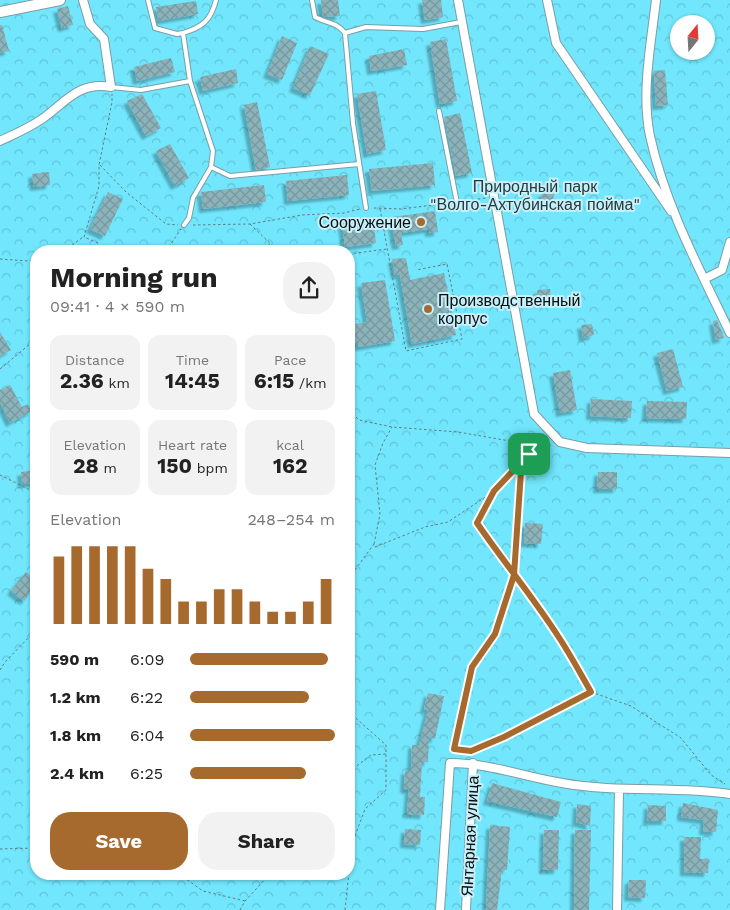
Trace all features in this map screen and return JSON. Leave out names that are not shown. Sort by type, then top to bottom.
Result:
[{"type":"street","points":[[0,12],[60,0]]},
{"type":"street","points":[[0,141],[23,131],[44,118],[68,96],[86,89],[111,87],[104,39],[90,24],[83,0]]},
{"type":"street","points":[[458,0],[492,197],[534,414],[560,442],[587,448],[730,453]]},
{"type":"street","points":[[547,0],[556,43],[676,218]]},
{"type":"street","points":[[656,0],[648,85],[650,136],[676,218],[730,333]]},
{"type":"street","points":[[704,279],[722,270],[730,242]]},
{"type":"street","points":[[440,910],[450,763],[473,763],[562,784],[619,789],[706,790],[730,794]]},
{"type":"street","name":"Янтарная улица","points":[[466,910],[473,763]]},
{"type":"street","points":[[617,910],[619,789]]},
{"type":"lane","points":[[148,0],[155,28],[177,34],[208,21],[216,0]]},
{"type":"lane","points":[[312,0],[315,17],[333,23],[345,33],[359,164],[366,208]]},
{"type":"lane","points":[[345,33],[366,27],[423,29],[462,21]]},
{"type":"lane","points":[[183,33],[190,81],[212,151],[211,167],[193,198],[189,218],[184,225]]},
{"type":"lane","points":[[111,87],[141,90],[190,81]]},
{"type":"lane","points":[[439,112],[456,203]]},
{"type":"lane","points":[[211,167],[230,176],[359,164]]},
{"type":"path","points":[[73,245],[84,237],[98,186],[99,164],[112,102],[111,87]]},
{"type":"path","points":[[99,164],[126,192],[166,224],[250,224],[302,215],[344,213],[366,208],[400,209],[492,197]]},
{"type":"path","points":[[380,208],[406,351],[462,339],[447,264],[416,270]]},
{"type":"path","points":[[250,224],[271,245]]},
{"type":"path","points":[[170,245],[184,225]]},
{"type":"path","points":[[84,237],[100,245]]},
{"type":"path","points":[[355,255],[387,249]]},
{"type":"path","points":[[0,259],[30,261]]},
{"type":"path","points":[[0,368],[30,344]]},
{"type":"path","points":[[355,416],[359,420],[392,427],[458,432],[510,441],[529,454]]},
{"type":"path","points":[[355,570],[374,544],[380,514],[375,465],[383,443],[392,427]]},
{"type":"path","points":[[374,544],[375,547],[425,527],[448,522],[494,491],[529,454],[560,442]]},
{"type":"path","points":[[529,454],[521,471],[514,575],[495,634],[472,667],[454,749],[471,751],[479,748],[560,710],[591,692]]},
{"type":"path","points":[[0,475],[30,490]]},
{"type":"path","points":[[494,491],[477,523],[558,635],[591,692],[631,706],[680,738],[711,774],[730,788]]},
{"type":"path","points":[[0,670],[5,662],[30,636]]},
{"type":"path","points":[[355,717],[386,745],[386,790],[365,809],[355,836]]},
{"type":"path","points":[[355,767],[371,755],[386,754]]},
{"type":"path","points":[[0,849],[30,848]]},
{"type":"path","points":[[187,880],[203,891],[245,901]]},
{"type":"path","points":[[240,910],[245,901],[264,880]]},
{"type":"path","points":[[345,910],[348,880]]},
{"type":"green space","name":"Природный парк \"Волго-Ахтубинская пойма\"","points":[[0,0],[730,0],[730,910],[0,910]]},
{"type":"building","points":[[321,0],[338,0],[340,16],[323,17]]},
{"type":"building","points":[[422,0],[441,0],[443,17],[425,20]]},
{"type":"building","points":[[196,1],[198,14],[158,21],[156,7]]},
{"type":"building","points":[[68,6],[73,25],[62,28],[57,9]]},
{"type":"building","points":[[0,25],[2,25],[9,51],[0,53]]},
{"type":"building","points":[[282,36],[297,43],[282,80],[267,74]]},
{"type":"building","points":[[446,39],[457,101],[440,104],[430,42]]},
{"type":"building","points":[[310,46],[329,54],[310,95],[293,88]]},
{"type":"building","points":[[404,49],[407,65],[371,71],[369,56]]},
{"type":"building","points":[[171,58],[175,72],[137,81],[134,67]]},
{"type":"building","points":[[236,69],[238,83],[203,91],[200,77]]},
{"type":"building","points":[[665,70],[668,105],[656,106],[654,71]]},
{"type":"building","points":[[376,91],[386,150],[367,154],[357,94]]},
{"type":"building","points":[[142,94],[161,128],[146,136],[127,101]]},
{"type":"building","points":[[257,102],[270,167],[256,170],[244,105]]},
{"type":"building","points":[[460,113],[472,173],[456,176],[444,117]]},
{"type":"building","points":[[170,144],[189,178],[175,186],[156,151]]},
{"type":"building","points":[[433,163],[435,185],[372,191],[369,169]]},
{"type":"building","points":[[49,172],[50,185],[34,187],[32,174]]},
{"type":"building","points":[[347,175],[349,195],[288,201],[286,181]]},
{"type":"building","points":[[264,185],[266,202],[203,209],[201,192]]},
{"type":"building","points":[[108,192],[123,199],[105,236],[90,229]]},
{"type":"building","points":[[542,193],[554,194],[552,206],[541,205]]},
{"type":"building","name":"Сооружение","points":[[435,211],[438,232],[429,233],[429,229],[401,233],[403,245],[396,246],[392,225],[387,225],[386,218]]},
{"type":"building","points":[[373,219],[376,243],[345,245],[342,223]]},
{"type":"building","name":"Производственный корпус","points":[[406,258],[410,280],[444,273],[456,335],[412,344],[400,275],[395,275],[392,259]]},
{"type":"building","points":[[385,280],[395,341],[359,347],[358,343],[355,343],[355,324],[367,322],[361,283]]},
{"type":"building","points":[[550,289],[551,302],[538,303],[537,290]]},
{"type":"building","points":[[717,320],[724,338],[716,340],[713,321]]},
{"type":"building","points":[[592,324],[594,334],[583,338],[581,325]]},
{"type":"building","points":[[0,332],[11,350],[0,356]]},
{"type":"building","points":[[673,349],[683,387],[667,391],[657,353]]},
{"type":"building","points":[[570,370],[577,410],[560,413],[553,373]]},
{"type":"building","points":[[10,385],[22,407],[28,404],[30,412],[10,423],[0,402],[0,390]]},
{"type":"building","points":[[591,399],[632,401],[631,418],[590,416]]},
{"type":"building","points":[[647,401],[687,402],[686,419],[646,418]]},
{"type":"building","points":[[30,471],[30,483],[22,484],[21,472]]},
{"type":"building","points":[[598,472],[617,472],[617,489],[597,489]]},
{"type":"building","points":[[525,523],[543,524],[541,544],[524,543]]},
{"type":"building","points":[[26,572],[30,575],[30,593],[24,601],[11,591]]},
{"type":"building","points":[[428,693],[444,696],[435,739],[429,737],[428,762],[422,762],[420,797],[425,797],[424,815],[407,814],[409,789],[404,789],[405,770],[411,771],[412,745],[419,745],[428,710],[424,709]]},
{"type":"building","points":[[492,783],[561,802],[557,817],[487,801]]},
{"type":"building","points":[[683,803],[718,810],[716,832],[703,831],[704,820],[681,817]]},
{"type":"building","points":[[577,804],[591,806],[590,826],[576,822]]},
{"type":"building","points":[[648,805],[666,806],[666,821],[647,821]]},
{"type":"building","points":[[490,825],[510,827],[507,870],[502,870],[497,910],[486,910]]},
{"type":"building","points":[[405,829],[421,830],[420,845],[404,844]]},
{"type":"building","points":[[544,830],[559,830],[558,870],[543,870]]},
{"type":"building","points":[[575,830],[591,830],[589,910],[574,910]]},
{"type":"building","points":[[684,837],[701,837],[700,859],[709,859],[708,873],[684,872]]},
{"type":"building","points":[[629,880],[646,880],[645,898],[628,897]]},
{"type":"place","name":"Сооружение","points":[[421,222]]},
{"type":"place","name":"Производственный корпус","points":[[428,309]]},
{"type":"route","points":[[529,454],[494,491],[477,523],[498,554],[514,575],[558,635],[591,692],[560,710],[471,751],[454,749],[472,667],[495,634],[514,575],[518,543],[521,471],[529,454]]}]
